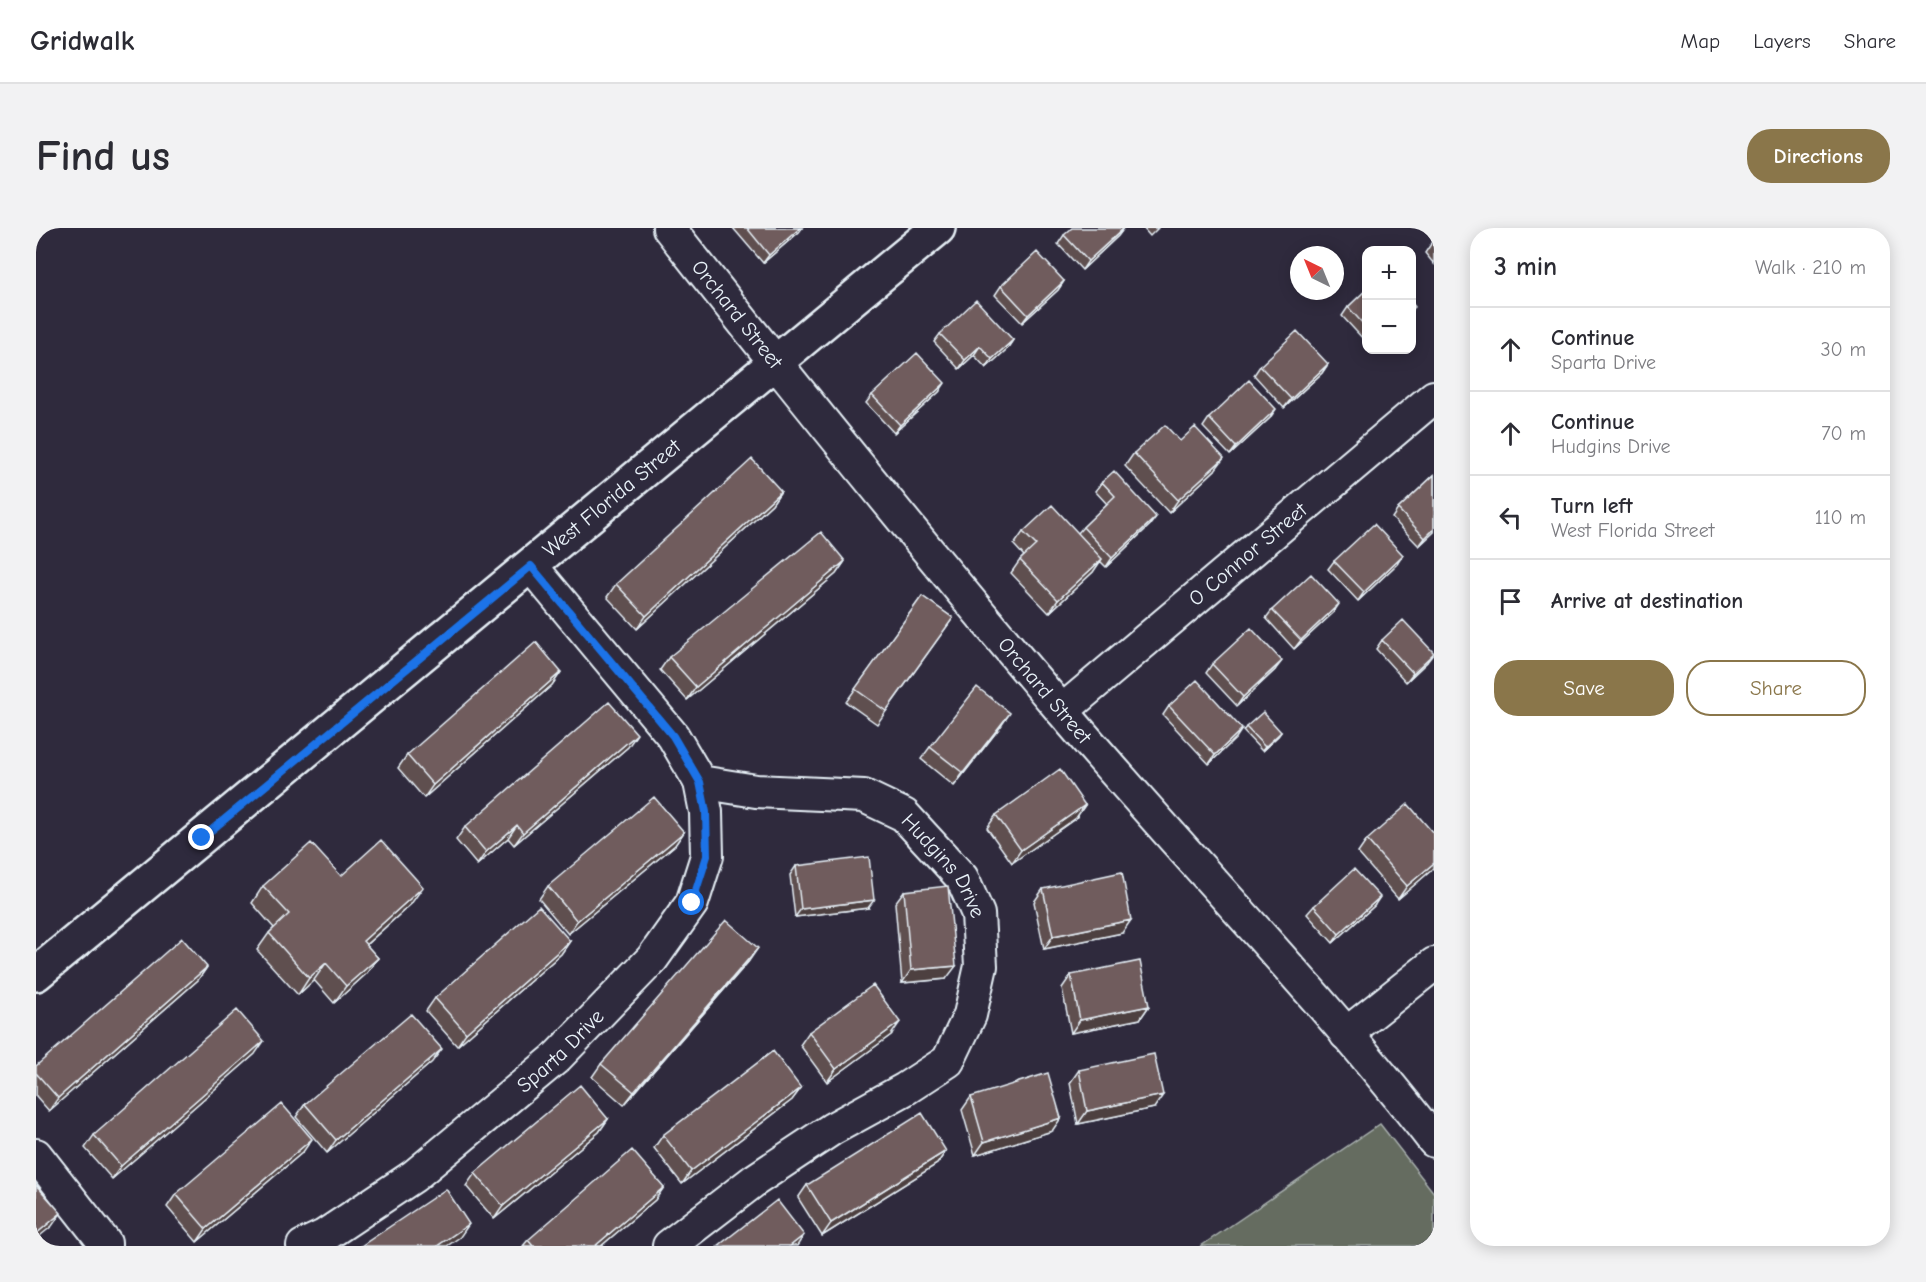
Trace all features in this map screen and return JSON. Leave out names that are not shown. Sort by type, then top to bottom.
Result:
[{"type":"main road","name":"West Florida Street","points":[[36,975],[938,228]]},
{"type":"street","name":"Orchard Street","points":[[669,228],[776,363],[1062,711],[1346,1034],[1434,1141]]},
{"type":"street","name":"O Connor Street","points":[[1062,711],[1434,397]]},
{"type":"street","points":[[531,566],[673,736],[700,782]]},
{"type":"street","name":"Sparta Drive","points":[[303,1246],[324,1236],[414,1176],[555,1059],[652,958],[692,903],[707,856],[706,812],[700,782]]},
{"type":"street","name":"Hudgins Drive","points":[[669,1246],[755,1180],[832,1130],[948,1061],[970,1014],[981,966],[978,914],[962,878],[904,815],[864,796],[756,791],[700,782]]},
{"type":"street","points":[[1346,1034],[1434,964]]},
{"type":"street","points":[[36,1155],[107,1245]]},
{"type":"shaded area","points":[[1380,1124],[1434,1193],[1434,1246],[1201,1246]]},
{"type":"building","points":[[747,228],[800,228],[769,255]]},
{"type":"building","points":[[1072,228],[1124,228],[1088,261],[1064,235]]},
{"type":"building","points":[[1037,252],[1064,281],[1028,315],[1001,286]]},
{"type":"building","points":[[1362,294],[1362,323],[1348,307]]},
{"type":"building","points":[[976,300],[1013,340],[992,359],[980,346],[965,360],[940,334]]},
{"type":"building","points":[[1297,331],[1328,364],[1291,399],[1260,366]]},
{"type":"building","points":[[917,353],[945,383],[900,425],[872,395]]},
{"type":"building","points":[[1249,380],[1276,409],[1236,447],[1209,418]]},
{"type":"building","points":[[1165,425],[1180,441],[1195,427],[1224,458],[1178,500],[1134,453]]},
{"type":"building","points":[[752,459],[781,491],[646,616],[616,584]]},
{"type":"building","points":[[1114,471],[1156,517],[1112,558],[1083,527],[1115,496],[1102,482]]},
{"type":"building","points":[[1434,475],[1434,529],[1425,538],[1398,509]]},
{"type":"building","points":[[1052,505],[1102,559],[1058,600],[1020,560],[1036,545],[1023,532]]},
{"type":"building","points":[[1374,524],[1403,555],[1364,592],[1334,561]]},
{"type":"building","points":[[821,532],[845,561],[696,687],[669,657]]},
{"type":"building","points":[[1311,574],[1339,604],[1301,640],[1272,610]]},
{"type":"building","points":[[922,596],[953,618],[886,711],[855,689]]},
{"type":"building","points":[[1403,620],[1434,653],[1413,673],[1382,640]]},
{"type":"building","points":[[1251,628],[1282,661],[1243,697],[1212,664]]},
{"type":"building","points":[[536,642],[561,672],[433,785],[407,755]]},
{"type":"building","points":[[1197,680],[1242,729],[1215,755],[1169,706]]},
{"type":"building","points":[[977,687],[1010,713],[963,773],[930,747]]},
{"type":"building","points":[[609,702],[637,734],[523,833],[517,825],[486,852],[465,827]]},
{"type":"building","points":[[1263,712],[1281,732],[1265,747],[1246,727]]},
{"type":"building","points":[[1060,769],[1085,805],[1021,850],[996,815]]},
{"type":"building","points":[[654,797],[684,832],[577,921],[548,886]]},
{"type":"building","points":[[1408,804],[1434,834],[1434,863],[1407,886],[1367,840]]},
{"type":"building","points":[[381,840],[423,887],[363,941],[378,958],[346,986],[326,963],[309,978],[269,933],[289,914],[263,886],[311,843],[341,876]]},
{"type":"building","points":[[869,857],[874,900],[801,909],[796,866]]},
{"type":"building","points":[[1354,869],[1380,897],[1339,934],[1314,906]]},
{"type":"building","points":[[1122,872],[1131,920],[1053,936],[1043,889]]},
{"type":"building","points":[[948,886],[956,966],[911,970],[904,891]]},
{"type":"building","points":[[539,906],[570,941],[466,1033],[435,998]]},
{"type":"building","points":[[726,920],[758,948],[634,1092],[601,1064]]},
{"type":"building","points":[[182,938],[207,967],[58,1098],[36,1073],[36,1066]]},
{"type":"building","points":[[1140,961],[1149,1006],[1080,1020],[1071,975]]},
{"type":"building","points":[[873,985],[900,1022],[836,1069],[809,1032]]},
{"type":"building","points":[[237,1010],[264,1041],[121,1166],[94,1135]]},
{"type":"building","points":[[411,1014],[442,1049],[336,1140],[305,1104]]},
{"type":"building","points":[[773,1051],[801,1088],[691,1171],[663,1135]]},
{"type":"building","points":[[1154,1054],[1163,1095],[1087,1111],[1079,1070]]},
{"type":"building","points":[[1048,1073],[1061,1118],[984,1142],[971,1097]]},
{"type":"building","points":[[580,1085],[608,1119],[503,1206],[475,1173]]},
{"type":"building","points":[[282,1104],[312,1139],[206,1229],[176,1194]]},
{"type":"building","points":[[922,1113],[946,1151],[831,1223],[807,1185]]},
{"type":"building","points":[[632,1150],[664,1187],[595,1246],[533,1246],[528,1240]]},
{"type":"building","points":[[36,1185],[61,1213],[36,1234]]},
{"type":"building","points":[[446,1189],[469,1224],[437,1246],[361,1246]]},
{"type":"building","points":[[777,1200],[804,1235],[790,1246],[718,1246]]},
{"type":"route","points":[[202,838],[531,566],[673,736],[700,782],[706,812],[707,856],[692,903]]}]
